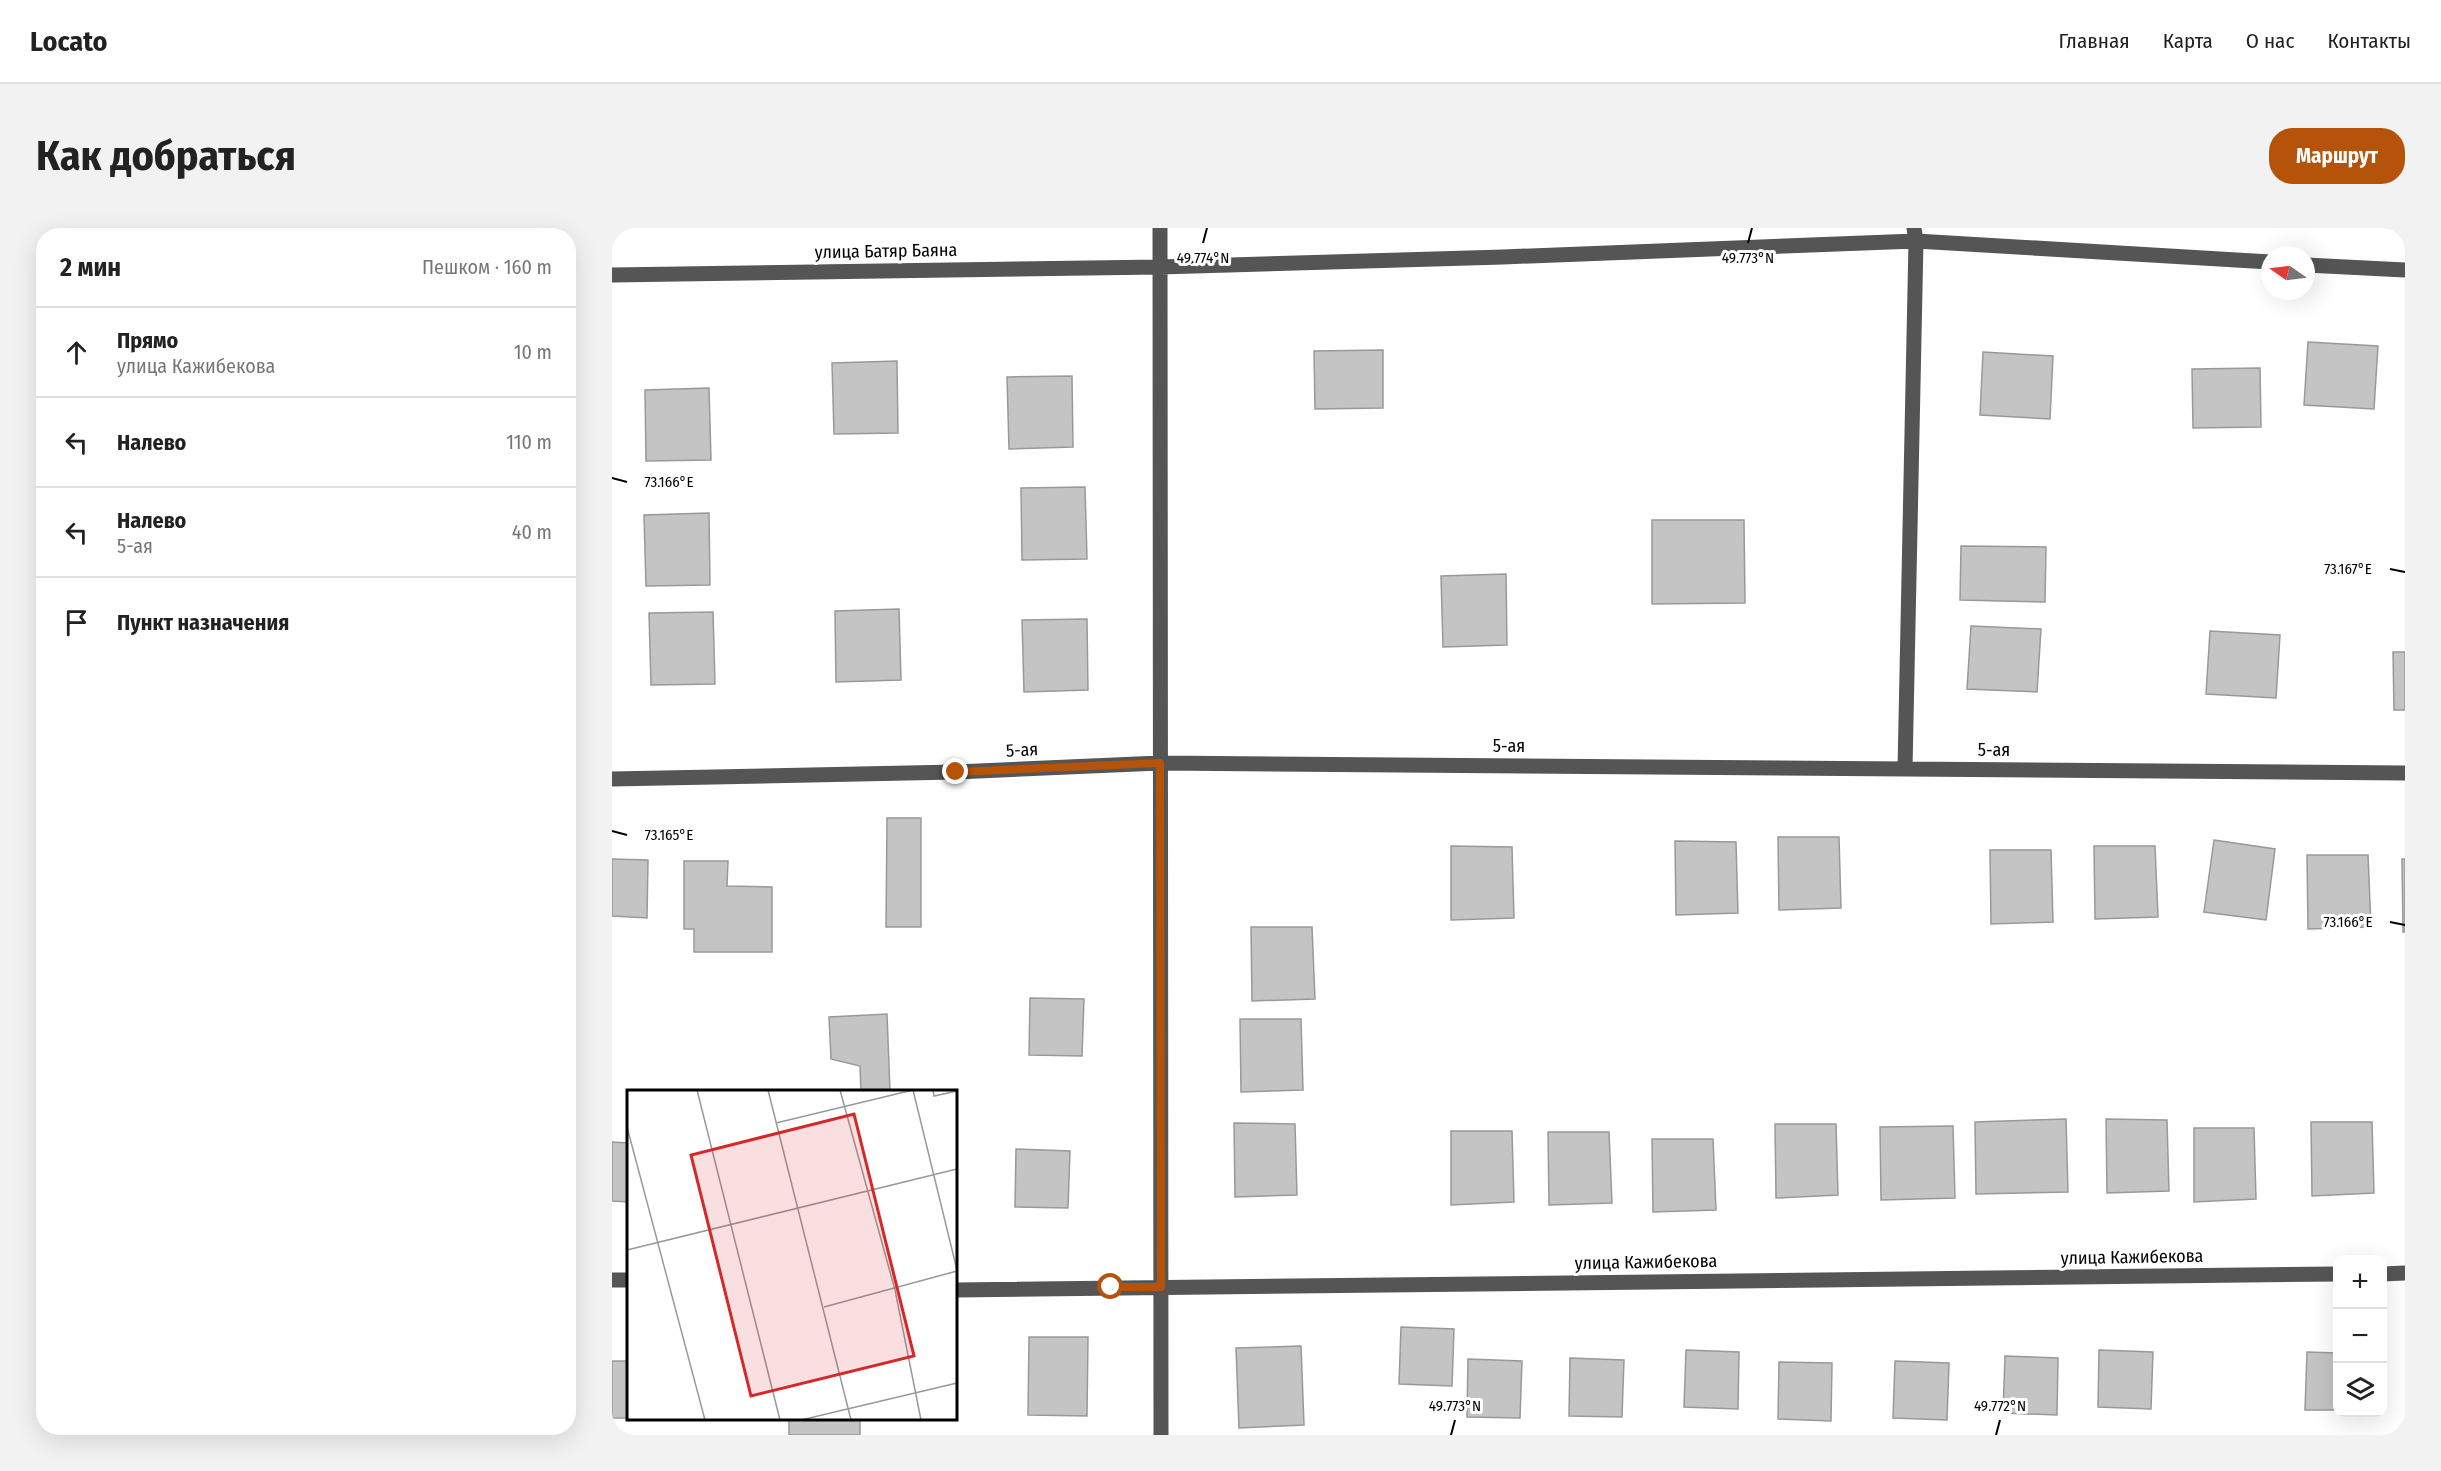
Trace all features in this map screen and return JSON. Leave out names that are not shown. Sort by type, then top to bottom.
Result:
[{"type":"street","points":[[1160,228],[1161,1435]]},
{"type":"street","points":[[1905,769],[1915,235]]},
{"type":"street","name":"улица Батяр Баяна","points":[[612,274],[1160,267],[1503,257],[1915,235],[2261,261]]},
{"type":"street","points":[[2315,265],[2405,270]]},
{"type":"street","name":"5-ая","points":[[612,779],[956,772],[1160,763],[2405,772]]},
{"type":"street","points":[[2387,1274],[2405,1273]]},
{"type":"street","name":"улица Кажибекова","points":[[957,1290],[2333,1274]]},
{"type":"building","points":[[2308,342],[2378,346],[2374,409],[2304,405]]},
{"type":"building","points":[[1383,350],[1383,408],[1315,409],[1314,351]]},
{"type":"building","points":[[1983,352],[2053,356],[2050,419],[1980,415]]},
{"type":"building","points":[[897,361],[898,433],[834,434],[832,363]]},
{"type":"building","points":[[2260,368],[2261,427],[2193,428],[2192,369]]},
{"type":"building","points":[[1072,376],[1073,447],[1009,449],[1007,377]]},
{"type":"building","points":[[709,388],[711,460],[646,461],[645,390]]},
{"type":"building","points":[[1085,487],[1087,559],[1022,560],[1021,488]]},
{"type":"building","points":[[709,513],[710,585],[646,586],[644,515]]},
{"type":"building","points":[[1652,520],[1744,520],[1745,603],[1652,604]]},
{"type":"building","points":[[1961,546],[2046,547],[2045,602],[1960,600]]},
{"type":"building","points":[[1506,574],[1507,645],[1443,647],[1441,576]]},
{"type":"building","points":[[899,609],[901,680],[836,682],[835,611]]},
{"type":"building","points":[[713,612],[715,684],[651,685],[649,613]]},
{"type":"building","points":[[1087,619],[1088,690],[1024,692],[1022,620]]},
{"type":"building","points":[[1971,626],[2041,629],[2037,692],[1967,689]]},
{"type":"building","points":[[2210,631],[2280,635],[2276,698],[2206,694]]},
{"type":"building","points":[[2393,652],[2405,652],[2405,710],[2394,710]]},
{"type":"building","points":[[887,818],[921,818],[921,927],[886,927]]},
{"type":"building","points":[[1778,837],[1839,837],[1841,908],[1779,910]]},
{"type":"building","points":[[2214,840],[2275,849],[2266,920],[2204,912]]},
{"type":"building","points":[[1675,841],[1736,842],[1738,913],[1676,915]]},
{"type":"building","points":[[1451,846],[1512,847],[1514,918],[1451,920]]},
{"type":"building","points":[[2094,846],[2155,846],[2158,917],[2095,919]]},
{"type":"building","points":[[1990,850],[2051,850],[2053,922],[1991,924]]},
{"type":"building","points":[[2307,855],[2368,855],[2371,927],[2308,929]]},
{"type":"building","points":[[612,859],[648,860],[647,918],[612,916]]},
{"type":"building","points":[[2402,859],[2405,859],[2405,932],[2403,932]]},
{"type":"building","points":[[684,861],[728,861],[727,886],[772,887],[772,952],[694,952],[694,929],[684,929]]},
{"type":"building","points":[[1251,927],[1312,927],[1315,999],[1252,1001]]},
{"type":"building","points":[[1030,998],[1084,999],[1082,1056],[1029,1055]]},
{"type":"building","points":[[887,1014],[890,1090],[861,1090],[860,1066],[831,1059],[829,1017]]},
{"type":"building","points":[[1240,1019],[1301,1019],[1303,1090],[1241,1092]]},
{"type":"building","points":[[2066,1119],[2068,1192],[1976,1194],[1975,1122]]},
{"type":"building","points":[[2106,1119],[2167,1120],[2169,1191],[2107,1193]]},
{"type":"building","points":[[2311,1122],[2372,1122],[2374,1193],[2312,1196]]},
{"type":"building","points":[[1234,1123],[1295,1124],[1297,1195],[1235,1197]]},
{"type":"building","points":[[1775,1124],[1836,1124],[1838,1195],[1776,1198]]},
{"type":"building","points":[[1953,1126],[1955,1198],[1881,1200],[1880,1127]]},
{"type":"building","points":[[2194,1128],[2254,1128],[2256,1199],[2194,1202]]},
{"type":"building","points":[[1451,1131],[1512,1131],[1514,1202],[1451,1205]]},
{"type":"building","points":[[1548,1132],[1609,1132],[1612,1203],[1549,1205]]},
{"type":"building","points":[[1652,1139],[1713,1139],[1716,1210],[1653,1212]]},
{"type":"building","points":[[612,1142],[627,1143],[627,1202],[612,1201]]},
{"type":"building","points":[[1016,1149],[1070,1151],[1068,1208],[1015,1207]]},
{"type":"building","points":[[1401,1327],[1454,1329],[1452,1386],[1399,1384]]},
{"type":"building","points":[[1029,1337],[1088,1337],[1087,1416],[1028,1415]]},
{"type":"building","points":[[1301,1346],[1304,1425],[1239,1428],[1236,1348]]},
{"type":"building","points":[[1686,1350],[1739,1352],[1738,1409],[1684,1407]]},
{"type":"building","points":[[2099,1350],[2153,1352],[2151,1409],[2098,1407]]},
{"type":"building","points":[[2307,1352],[2333,1353],[2333,1410],[2305,1410]]},
{"type":"building","points":[[2005,1356],[2058,1358],[2057,1415],[2003,1413]]},
{"type":"building","points":[[1570,1358],[1624,1360],[1622,1417],[1569,1416]]},
{"type":"building","points":[[1468,1359],[1522,1361],[1520,1418],[1467,1417]]},
{"type":"building","points":[[612,1361],[627,1361],[627,1418],[612,1418]]},
{"type":"building","points":[[1895,1361],[1949,1363],[1947,1420],[1893,1418]]},
{"type":"building","points":[[1779,1362],[1832,1363],[1831,1421],[1778,1419]]},
{"type":"building","points":[[789,1420],[860,1420],[860,1435],[789,1435]]},
{"type":"route","points":[[956,772],[1160,763],[1161,1287],[1111,1287]]}]
